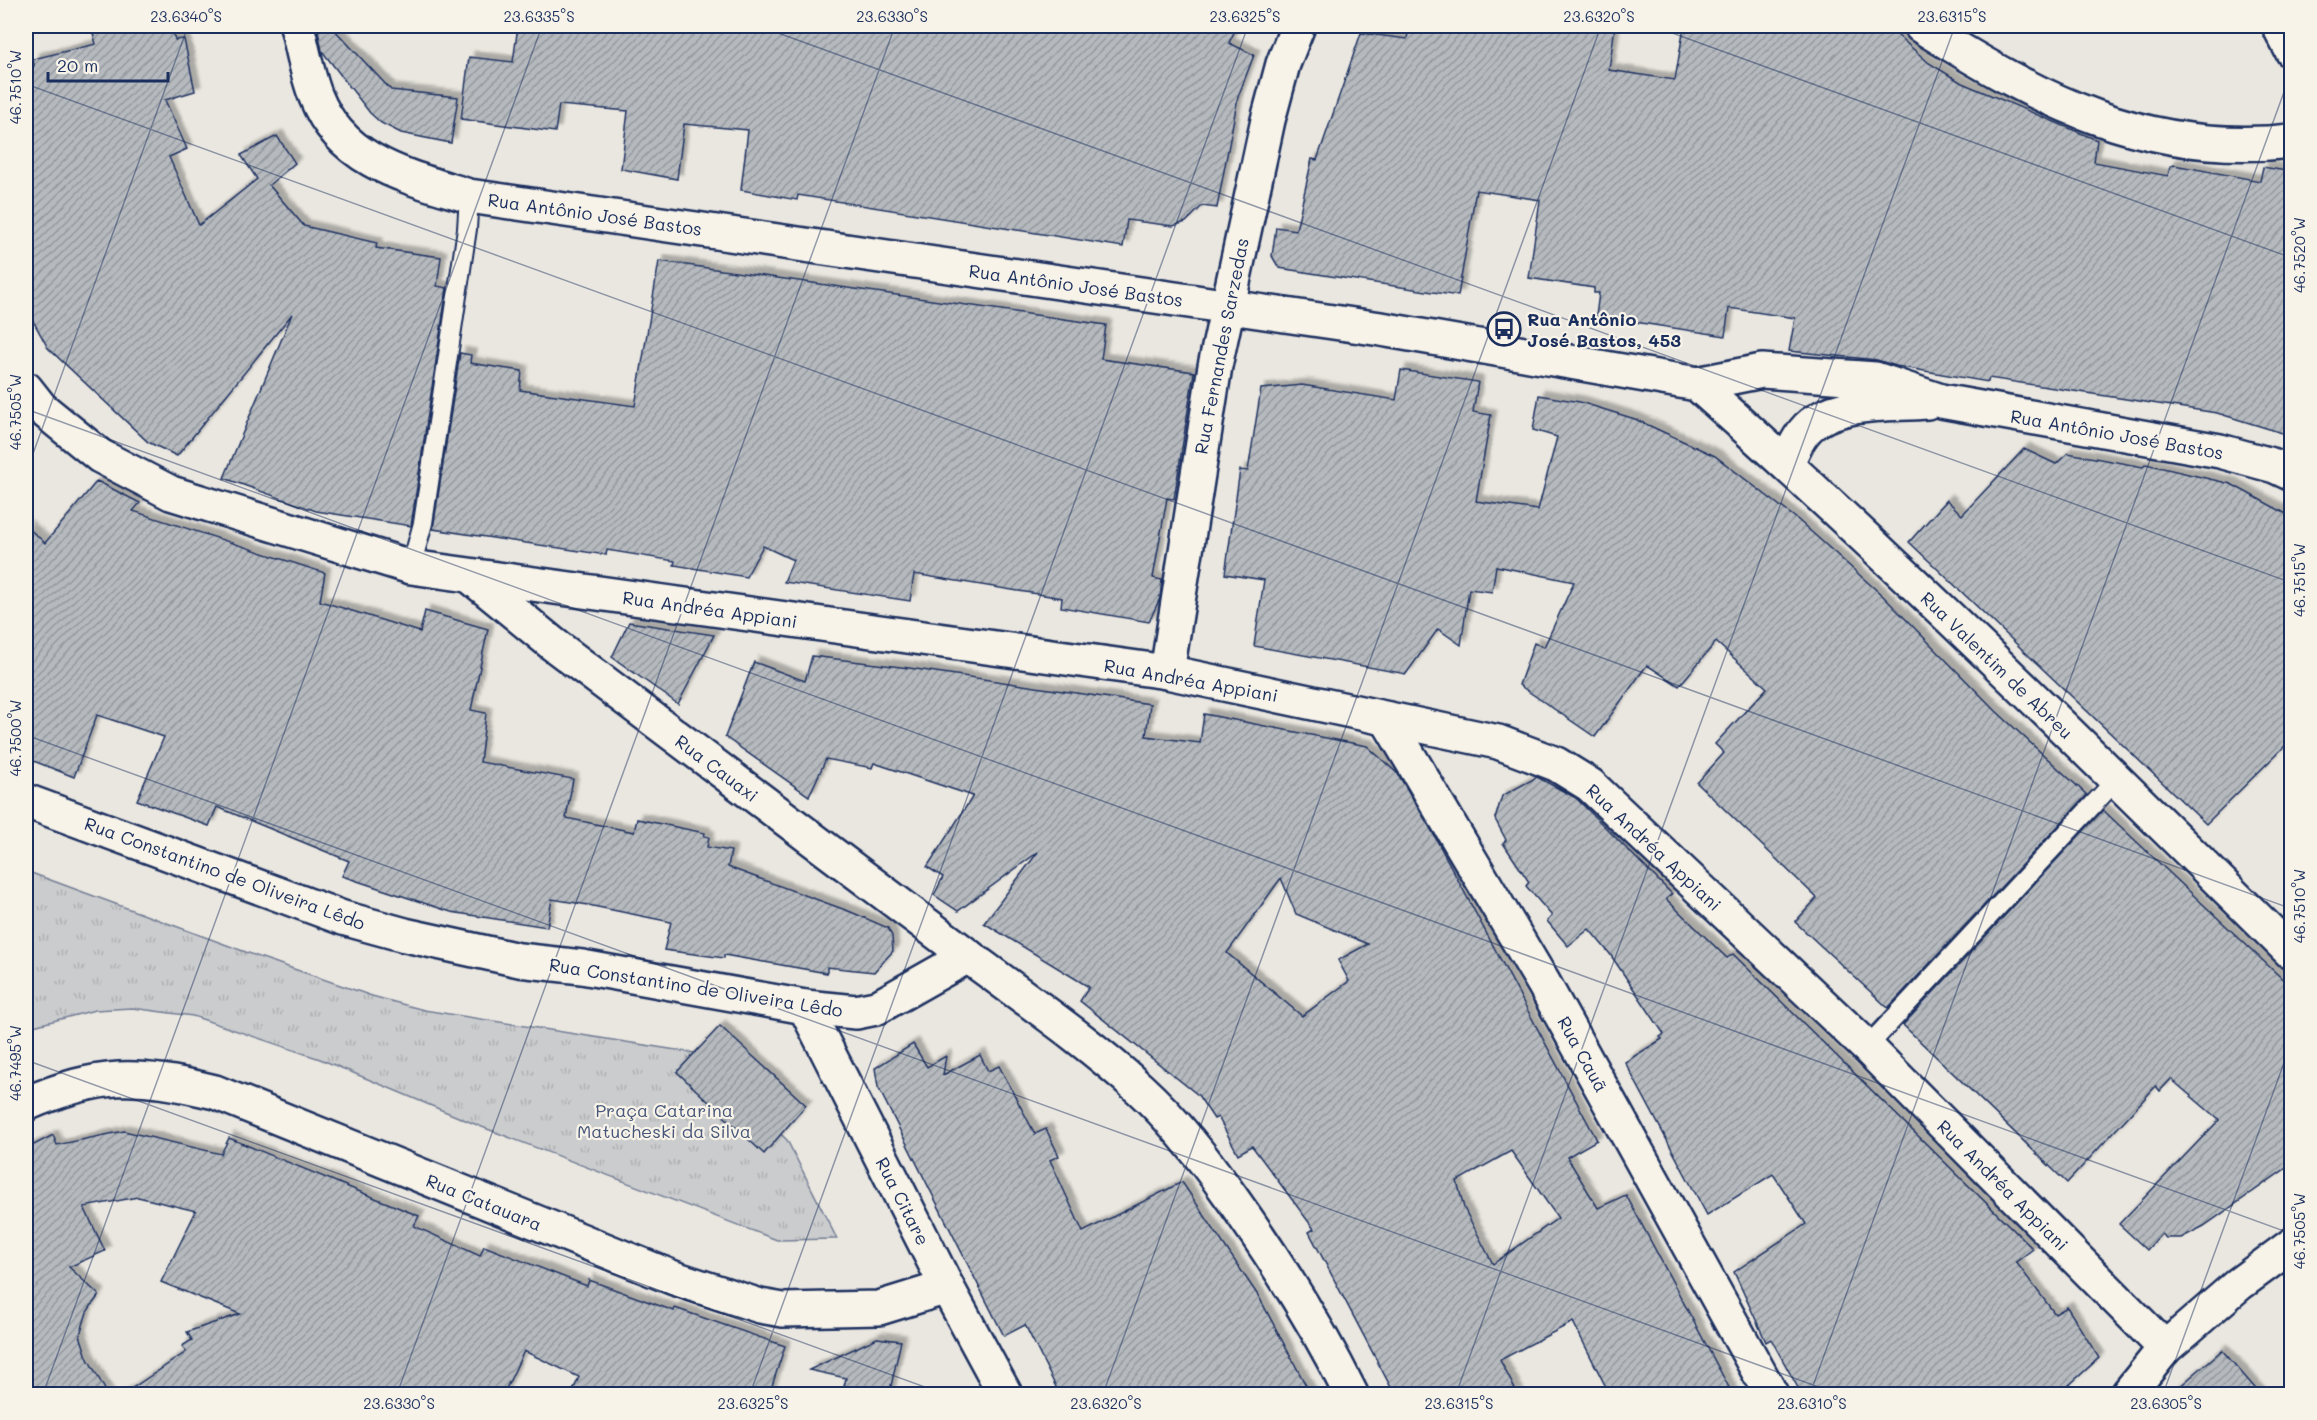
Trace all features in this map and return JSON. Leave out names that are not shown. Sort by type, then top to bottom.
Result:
[{"type":"street","name":"Rua Antônio José Bastos","points":[[297,26],[316,98],[335,130],[364,157],[393,173],[469,196],[1381,329],[1697,384],[1762,371],[1875,379],[1941,401],[2220,451],[2275,466],[2292,474]]},
{"type":"street","name":"Rua Fernandes Sarzedas","points":[[1167,672],[1215,366],[1268,120],[1298,26]]},
{"type":"street","points":[[1921,26],[1983,65],[2062,106],[2127,127],[2176,139],[2217,144],[2248,146],[2292,141]]},
{"type":"street","points":[[2279,26],[2292,51]]},
{"type":"street","name":"Rua Valentim de Abreu","points":[[1697,384],[1787,463],[2117,779],[2292,953]]},
{"type":"street","name":"Rua Andréa Appiani","points":[[26,389],[41,408],[100,456],[171,493],[411,567],[1167,672],[1498,742],[1556,764],[1590,785],[1867,1047],[2165,1348]]},
{"type":"street","name":"Rua Antônio José Bastos","points":[[1787,463],[1797,440],[1815,421],[1844,409],[1941,401]]},
{"type":"street","name":"Rua Cauaxi","points":[[470,576],[553,644],[968,956]]},
{"type":"street","name":"Rua Cauã","points":[[1386,718],[1544,984],[1771,1395]]},
{"type":"street","name":"Rua Constantino de Oliveira Lêdo","points":[[26,801],[343,918],[405,935],[519,960],[582,967],[805,1007],[856,1012],[876,1008],[968,956]]},
{"type":"street","points":[[968,956],[1089,1046],[1141,1090],[1175,1124],[1263,1242],[1296,1292],[1351,1395]]},
{"type":"street","name":"Rua Citare","points":[[805,1007],[946,1287],[1005,1395]]},
{"type":"street","name":"Rua Catauara","points":[[26,1104],[67,1086],[116,1077],[164,1080],[215,1092],[674,1278],[760,1306],[783,1310],[879,1308],[946,1287]]},
{"type":"street","points":[[2128,1395],[2165,1348],[2239,1284],[2292,1245]]},
{"type":"lane","points":[[411,567],[423,523],[467,229],[469,196]]},
{"type":"lane","points":[[1867,1047],[2117,779]]},
{"type":"green space","name":"Praça Catarina Matucheski da Silva","points":[[26,871],[372,996],[424,1010],[695,1053],[787,1140],[837,1239],[777,1240],[482,1127],[320,1059],[193,1016],[132,1008],[95,1010],[26,1028]]},
{"type":"building","points":[[91,26],[172,26],[175,40],[184,39],[195,91],[165,100],[187,149],[169,157],[199,225],[257,179],[241,155],[277,136],[295,163],[269,185],[304,226],[377,243],[376,248],[441,257],[437,286],[447,288],[411,526],[316,511],[224,478],[292,314],[177,456],[148,442],[48,348],[26,308],[26,68],[34,66],[33,59],[96,44]]},
{"type":"building","points":[[324,26],[331,26],[391,90],[458,97],[451,143],[401,133],[381,123],[370,113],[322,51],[318,31]]},
{"type":"building","points":[[518,26],[1237,26],[1229,43],[1254,55],[1238,97],[1217,208],[1202,206],[1186,222],[1173,226],[1127,220],[1123,247],[798,195],[797,200],[741,190],[748,130],[684,124],[677,179],[621,169],[628,111],[559,105],[555,132],[461,119],[469,57],[513,62]]},
{"type":"building","points":[[1409,26],[1615,26],[1609,70],[1675,80],[1684,26],[1887,26],[1929,63],[1962,83],[2097,140],[2094,162],[2168,176],[2170,166],[2174,165],[2260,181],[2263,167],[2292,172],[2292,436],[2217,413],[1989,378],[1988,382],[1896,366],[1877,360],[1789,351],[1795,318],[1729,308],[1725,336],[1596,316],[1599,293],[1594,293],[1594,288],[1529,278],[1540,200],[1476,190],[1458,296],[1279,268],[1272,256],[1276,227],[1296,230],[1312,159],[1317,160],[1361,33],[1407,39]]},
{"type":"building","points":[[659,261],[1106,325],[1101,359],[1194,372],[1174,499],[1167,498],[1153,578],[1162,580],[1160,598],[1149,622],[1061,607],[1062,598],[914,574],[910,601],[784,582],[793,560],[763,546],[746,577],[674,565],[675,561],[607,550],[606,555],[433,529],[460,353],[471,355],[470,363],[522,371],[520,390],[635,406]]},
{"type":"building","points":[[1401,370],[1478,382],[1473,412],[1491,415],[1476,501],[1538,510],[1557,437],[1533,430],[1539,395],[1580,402],[1635,419],[1715,456],[1797,519],[1883,596],[1996,711],[2087,795],[1888,1008],[1795,922],[1817,898],[1697,783],[1724,753],[1715,744],[1767,688],[1716,642],[1679,686],[1647,665],[1595,737],[1519,685],[1534,643],[1544,647],[1574,582],[1496,566],[1492,592],[1469,589],[1461,645],[1438,629],[1406,674],[1254,646],[1264,580],[1225,574],[1240,470],[1248,471],[1261,389],[1302,385],[1396,400]]},
{"type":"building","points":[[2024,449],[2056,464],[2068,453],[2143,467],[2146,464],[2231,484],[2292,517],[2292,739],[2206,824],[1909,542],[1947,500],[1962,515]]},
{"type":"building","points":[[97,481],[140,503],[133,511],[325,573],[320,601],[420,632],[425,611],[488,629],[471,710],[486,713],[480,762],[573,779],[566,818],[634,832],[637,819],[705,833],[704,836],[709,837],[707,847],[731,851],[728,867],[888,928],[892,936],[893,951],[874,972],[827,967],[827,973],[724,955],[724,958],[664,950],[671,922],[552,899],[547,927],[451,912],[342,876],[349,861],[217,807],[209,826],[137,800],[164,737],[97,715],[74,777],[26,758],[26,526],[45,543]]},
{"type":"building","points":[[629,622],[714,635],[678,704],[612,657]]},
{"type":"building","points":[[812,656],[1150,704],[1146,736],[1200,743],[1204,714],[1367,746],[1398,774],[1428,824],[1597,1140],[1567,1157],[1598,1208],[1626,1195],[1733,1395],[1610,1395],[1573,1322],[1500,1360],[1518,1395],[1395,1395],[1309,1232],[1314,1229],[1252,1146],[1238,1154],[1218,1117],[1214,1119],[1198,1095],[1080,1001],[1089,987],[984,923],[1038,852],[958,911],[934,895],[943,877],[927,867],[973,796],[874,763],[872,768],[826,759],[809,796],[725,737],[754,662],[805,681]],"holes":[[[1281,878],[1296,914],[1368,944],[1338,960],[1349,981],[1302,1016],[1227,953]],[[1511,1151],[1558,1218],[1493,1264],[1464,1208],[1457,1181]]]},
{"type":"building","points":[[1537,777],[1576,798],[1672,894],[1666,899],[1727,958],[1733,954],[2033,1249],[2016,1262],[2055,1314],[2067,1307],[2099,1358],[2058,1395],[1802,1395],[1771,1339],[1766,1342],[1734,1272],[1806,1224],[1773,1174],[1707,1215],[1625,1062],[1662,1039],[1660,1037],[1664,1034],[1610,954],[1589,929],[1568,946],[1547,921],[1552,916],[1526,886],[1529,882],[1503,843],[1506,840],[1495,819],[1502,796]]},
{"type":"building","points":[[2103,810],[2292,988],[2292,1164],[2204,1226],[2181,1238],[2166,1238],[2161,1234],[2147,1250],[2119,1224],[2219,1120],[2171,1079],[2160,1091],[2156,1086],[2067,1183],[1903,1025]]},
{"type":"building","points":[[720,1026],[806,1105],[764,1154],[677,1072]]},
{"type":"building","points":[[913,1044],[927,1067],[946,1056],[943,1075],[980,1055],[988,1071],[999,1066],[1035,1134],[1046,1129],[1059,1156],[1050,1160],[1083,1232],[1182,1182],[1259,1297],[1311,1395],[1060,1395],[1025,1325],[1004,1336],[878,1087],[875,1068]]},
{"type":"building","points":[[124,1131],[221,1154],[229,1138],[419,1216],[414,1226],[480,1256],[484,1246],[587,1286],[589,1280],[674,1311],[675,1308],[785,1346],[769,1395],[571,1395],[579,1377],[524,1351],[503,1395],[122,1395],[186,1352],[182,1346],[192,1340],[187,1332],[240,1314],[161,1282],[196,1211],[138,1197],[84,1207],[105,1251],[69,1267],[99,1295],[87,1312],[80,1335],[87,1357],[108,1395],[26,1395],[26,1149],[53,1135],[57,1145]]},
{"type":"building","points":[[877,1338],[901,1341],[889,1395],[842,1395],[846,1378],[809,1370]]},
{"type":"building","points":[[2222,1350],[2261,1395],[2170,1395]]},
{"type":"place","name":"Rua Antônio José Bastos, 453","points":[[1504,329]]}]
